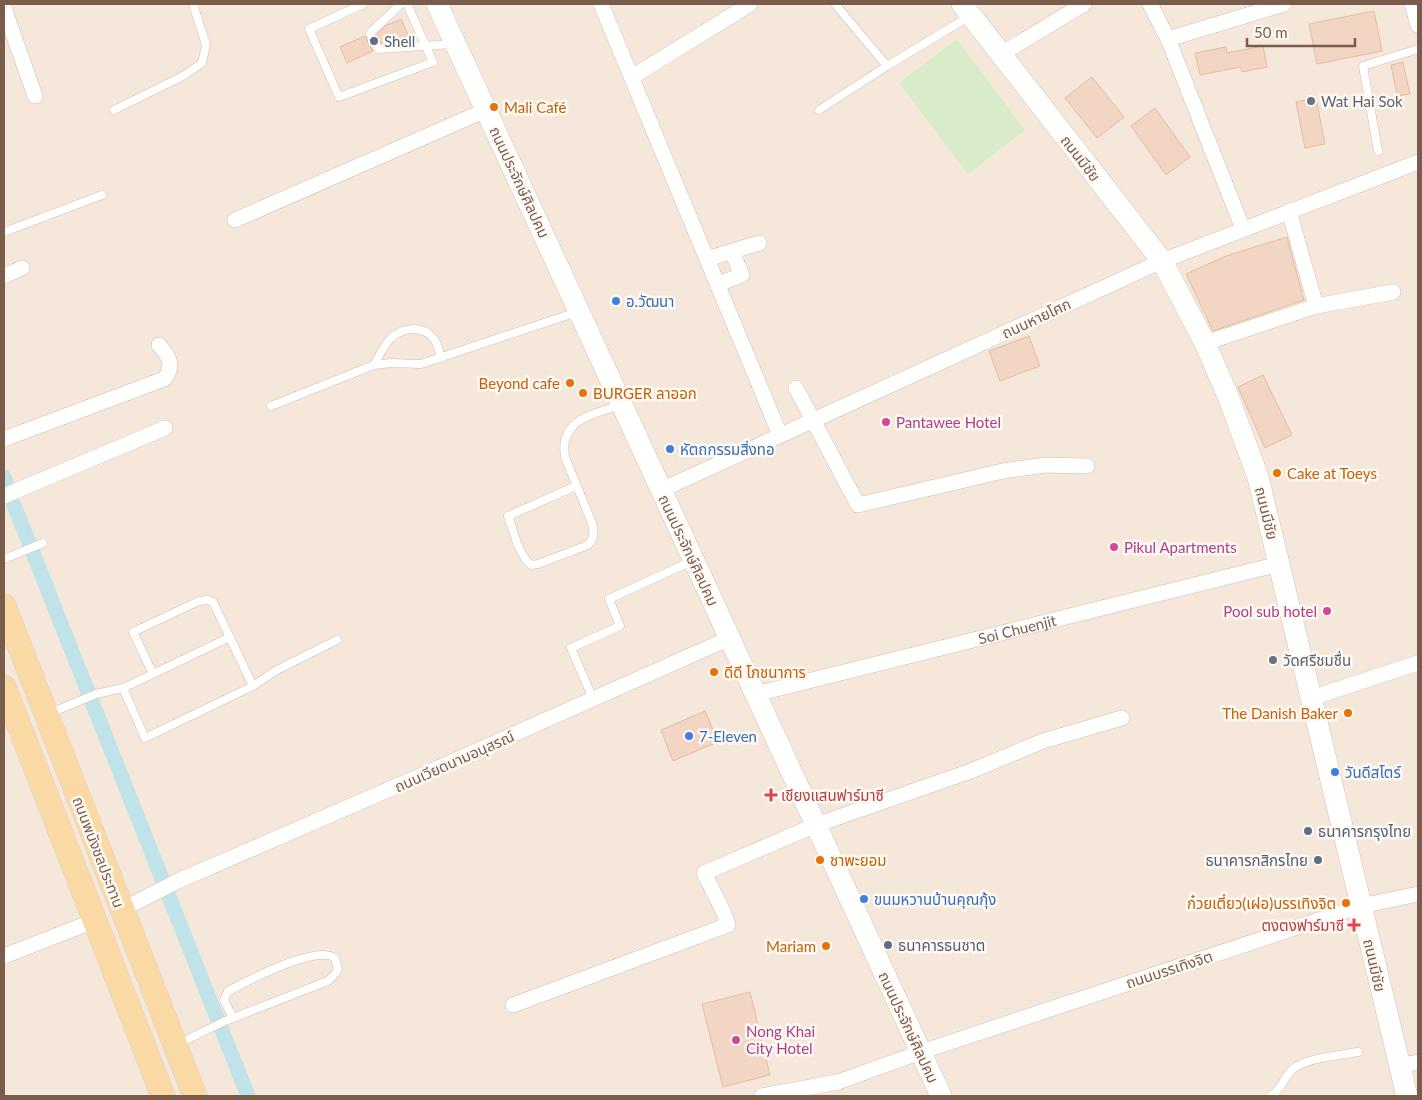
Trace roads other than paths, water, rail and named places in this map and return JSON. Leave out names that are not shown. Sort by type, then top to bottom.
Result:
[{"type":"main road","name":"ถนนพนังชลประทาน","points":[[4,606],[195,1096]]},
{"type":"main road","name":"ถนนพนังชลประทาน","points":[[4,687],[163,1096]]},
{"type":"main road","points":[[94,921],[121,910]]},
{"type":"street","name":"ถนนประจักษ์ศิลปคม","points":[[437,4],[941,1096]]},
{"type":"street","points":[[601,4],[780,435]]},
{"type":"street","points":[[632,77],[750,4]]},
{"type":"street","points":[[1001,54],[1084,4]]},
{"type":"street","points":[[1150,4],[1168,40],[1243,229]]},
{"type":"street","points":[[1168,40],[1284,4]]},
{"type":"street","points":[[1412,4],[1418,25]]},
{"type":"street","points":[[4,8],[35,96]]},
{"type":"street","name":"ถนนมีชัย","points":[[967,10],[1162,261],[1205,343],[1228,396],[1258,477],[1361,906],[1408,1064],[1407,1096]]},
{"type":"street","points":[[235,220],[486,110]]},
{"type":"street","name":"ถนนหายโศก","points":[[661,490],[1162,261],[1418,162]]},
{"type":"street","points":[[1289,211],[1316,306]]},
{"type":"street","points":[[707,259],[759,243]]},
{"type":"street","points":[[718,284],[749,273],[732,252]]},
{"type":"street","points":[[4,276],[22,268]]},
{"type":"street","points":[[1205,343],[1316,306],[1393,292]]},
{"type":"street","points":[[4,439],[164,379],[169,374],[171,361],[168,354],[159,346]]},
{"type":"street","points":[[796,388],[858,505],[1003,471],[1046,465],[1087,466]]},
{"type":"street","points":[[4,496],[166,428]]},
{"type":"street","name":"Soi Chuenjit","points":[[756,694],[1279,564]]},
{"type":"street","name":"ถนนเวียดนามอนุสรณ์","points":[[121,910],[178,881],[730,638]]},
{"type":"street","points":[[1311,698],[1418,664]]},
{"type":"street","points":[[513,1005],[728,925],[704,873],[816,825],[971,771],[1043,741],[1122,718]]},
{"type":"street","name":"ถนนบรรเทิงจิต","points":[[762,1096],[838,1082],[921,1052],[1361,906],[1418,894]]},
{"type":"street","points":[[4,956],[94,921]]},
{"type":"lane","points":[[114,110],[184,76],[202,63],[206,45],[193,4]]},
{"type":"lane","points":[[363,4],[309,29],[338,96],[433,62],[408,4]]},
{"type":"lane","points":[[401,4],[370,33],[378,49],[455,44]]},
{"type":"lane","points":[[835,4],[887,66]]},
{"type":"lane","points":[[819,110],[887,66],[967,10]]},
{"type":"lane","points":[[1378,151],[1363,66],[1418,49]]},
{"type":"lane","points":[[4,232],[102,195]]},
{"type":"lane","points":[[271,406],[374,365],[391,363],[421,364],[580,311]]},
{"type":"lane","points":[[374,365],[390,340],[405,330],[413,328],[422,330],[434,339],[441,358]]},
{"type":"lane","points":[[576,486],[508,516],[522,554],[531,565],[588,545],[592,540],[594,533],[592,523],[565,457],[564,438],[569,429],[579,420],[622,404]]},
{"type":"lane","points":[[4,559],[39,545]]},
{"type":"lane","points":[[593,699],[571,648],[620,626],[609,599],[694,560]]},
{"type":"lane","points":[[153,674],[133,632],[199,601],[208,600],[213,602],[253,686]]},
{"type":"lane","points":[[46,715],[96,694],[123,688],[230,637]]},
{"type":"lane","points":[[123,688],[145,738],[253,686],[275,671],[337,640]]},
{"type":"lane","points":[[175,1045],[207,1029],[328,981],[338,969],[335,958],[327,954],[319,954],[301,958],[228,991],[224,1000],[229,1020]]},
{"type":"lane","points":[[1271,1096],[1287,1075],[1297,1066],[1309,1061],[1358,1052]]},
{"type":"waterway","points":[[4,477],[6,482]]},
{"type":"waterway","points":[[14,505],[248,1096]]},
{"type":"place","name":"Shell","points":[[374,41]]},
{"type":"place","name":"Wat Hai Sok","points":[[1311,101]]},
{"type":"place","name":"Mali Café","points":[[494,107]]},
{"type":"place","name":"อ.วัฒนา","points":[[616,301]]},
{"type":"place","name":"Beyond cafe","points":[[570,383]]},
{"type":"place","name":"BURGER ลาออก","points":[[583,393]]},
{"type":"place","name":"Pantawee Hotel","points":[[886,422]]},
{"type":"place","name":"หัตถกรรมสิ่งทอ","points":[[670,449]]},
{"type":"place","name":"Cake at Toeys","points":[[1277,473]]},
{"type":"place","name":"Pikul Apartments","points":[[1114,547]]},
{"type":"place","name":"Pool sub hotel","points":[[1327,611]]},
{"type":"place","name":"วัดศรีชมชื่น","points":[[1273,660]]},
{"type":"place","name":"ดีดี โภชนาการ","points":[[714,672]]},
{"type":"place","name":"The Danish Baker","points":[[1348,713]]},
{"type":"place","name":"7-Eleven","points":[[689,736]]},
{"type":"place","name":"วันดีสโตร์","points":[[1335,772]]},
{"type":"place","name":"เชียงแสนฟาร์มาซี","points":[[771,795]]},
{"type":"place","name":"ธนาคารกรุงไทย","points":[[1308,831]]},
{"type":"place","name":"ชาพะยอม","points":[[820,860]]},
{"type":"place","name":"ธนาคารกสิกรไทย","points":[[1318,860]]},
{"type":"place","name":"ขนมหวานบ้านคุณกุ้ง","points":[[864,899]]},
{"type":"place","name":"ก๋วยเตี๋ยว(เฝอ)บรรเทิงจิต","points":[[1346,903]]},
{"type":"place","name":"ตงตงฟาร์มาซี","points":[[1354,925]]},
{"type":"place","name":"ธนาคารธนชาต","points":[[888,945]]},
{"type":"place","name":"Mariam","points":[[826,946]]},
{"type":"place","name":"Nong Khai City Hotel","points":[[736,1040]]}]
